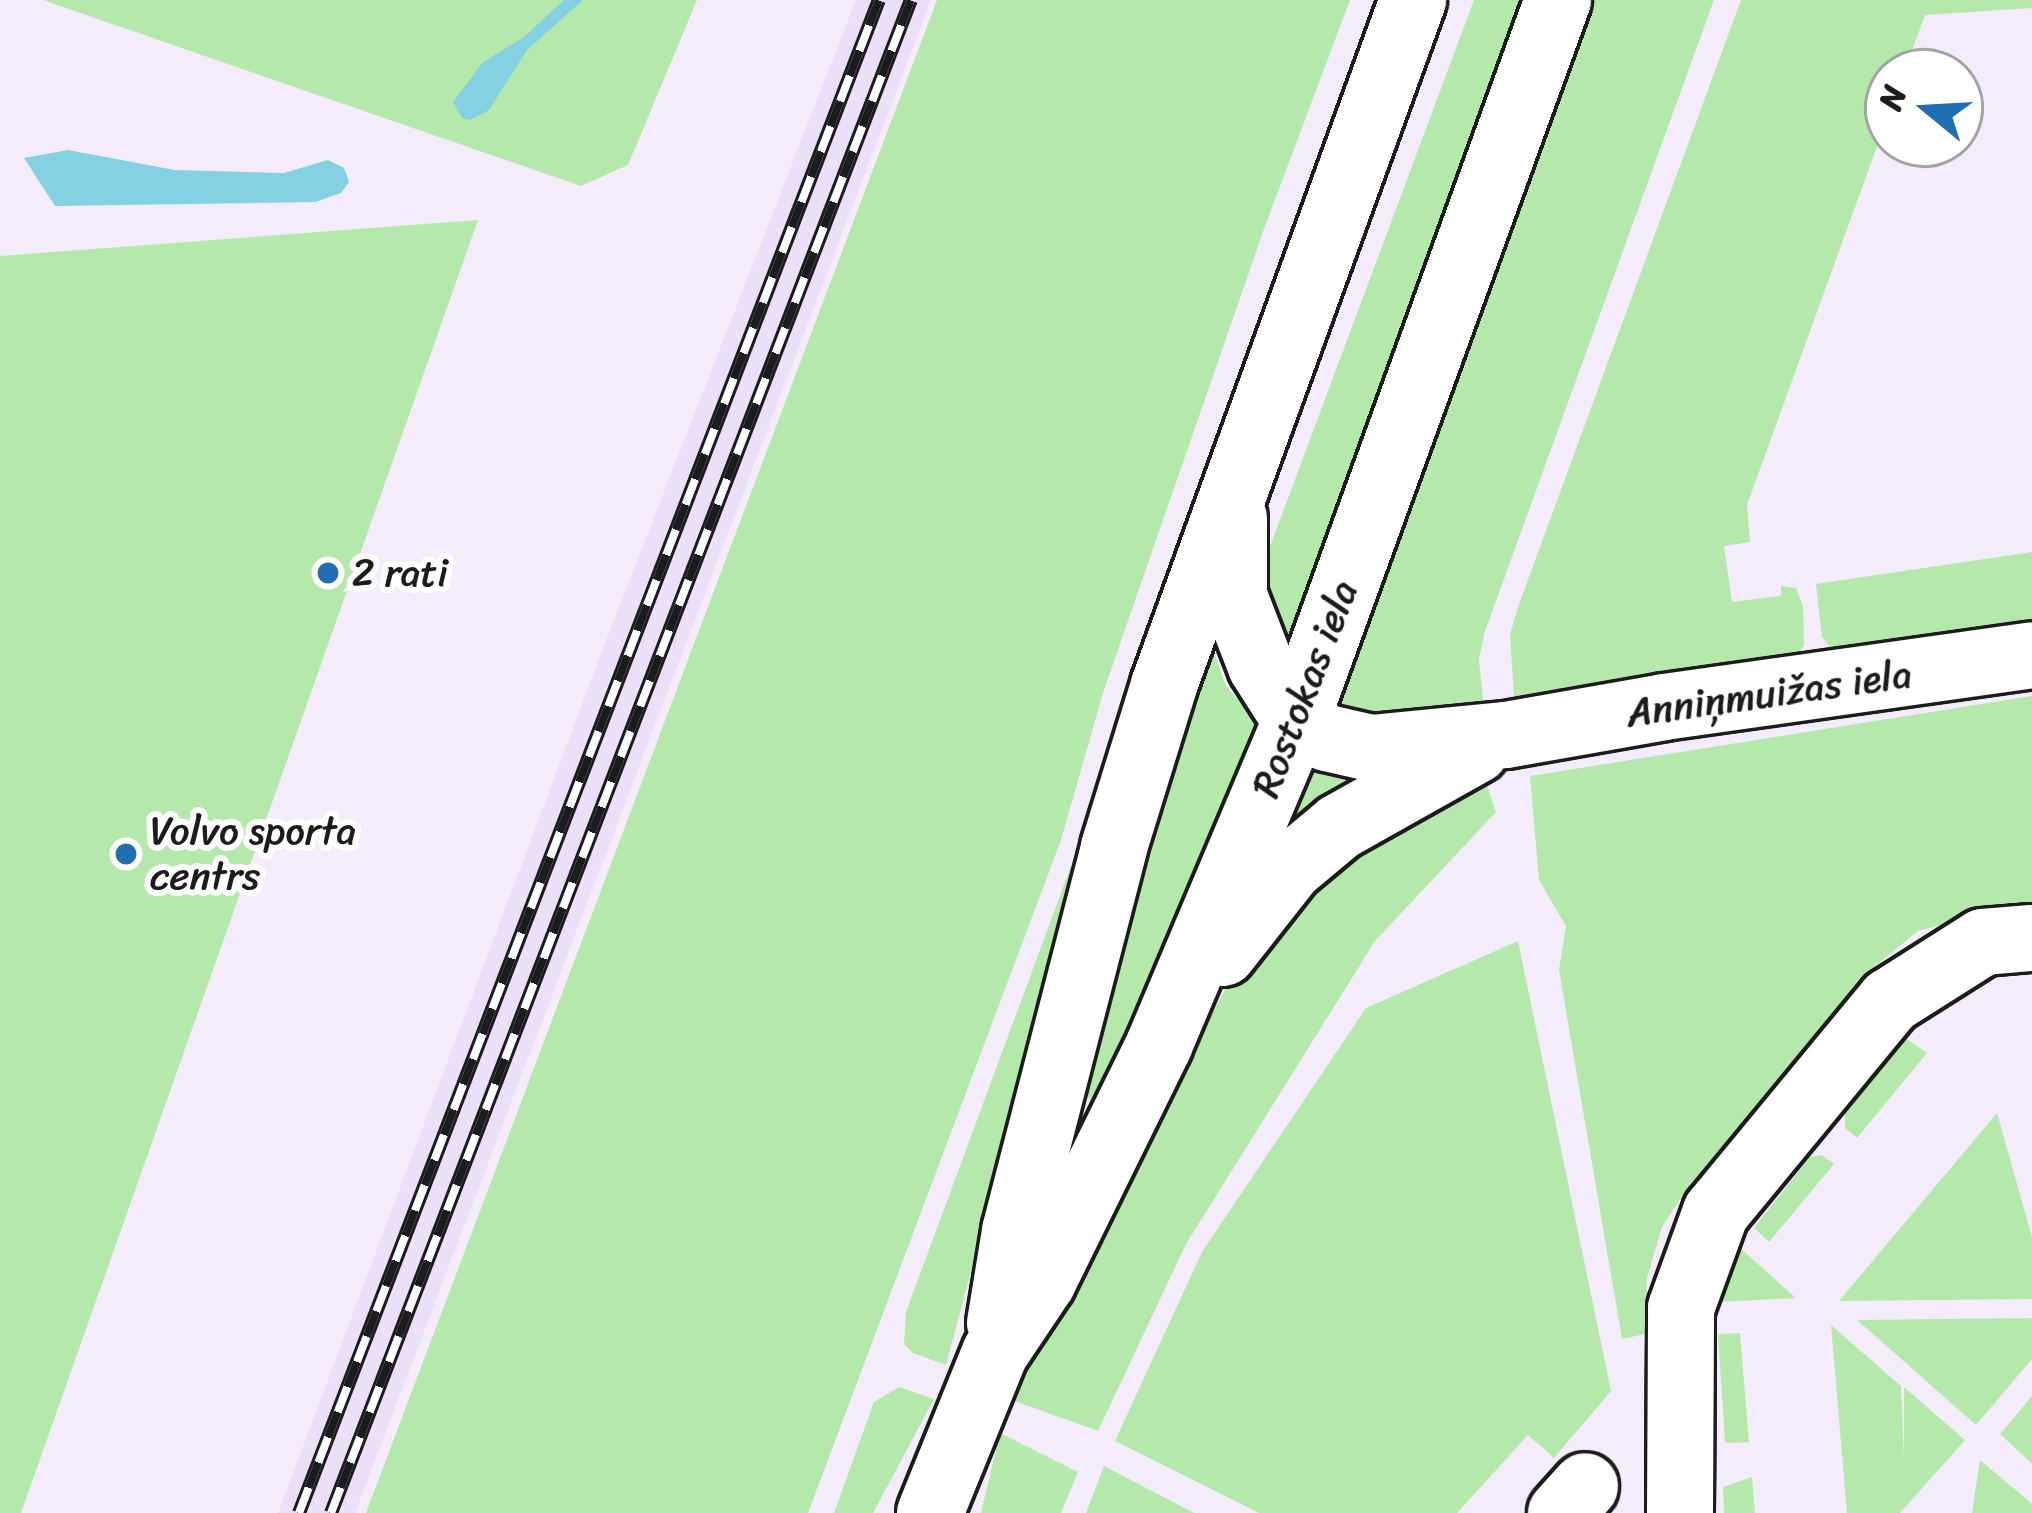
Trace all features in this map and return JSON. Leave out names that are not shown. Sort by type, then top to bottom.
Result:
[{"type":"street","name":"Rostokas iela","points":[[994,1353],[1043,1281],[1159,1045],[1297,721],[1558,0]]},
{"type":"street","name":"Rostokas iela","points":[[930,1513],[994,1353],[1015,1231],[1114,847],[1234,485],[1414,14]]},
{"type":"street","points":[[1234,485],[1234,596],[1261,666],[1297,721]]},
{"type":"street","name":"Anniņmuižas iela","points":[[1297,721],[1327,738],[1372,748],[1506,735],[1664,706],[2032,656]]},
{"type":"street","name":"Anniņmuižas iela","points":[[1159,1045],[1290,868],[1339,827],[1506,735]]},
{"type":"street","points":[[1680,1513],[1682,1308],[1716,1212],[1890,1001],[1983,942],[2032,938]]},
{"type":"shaded area","points":[[856,0],[931,0],[355,1513],[278,1513],[605,643]]},
{"type":"green space","points":[[43,0],[697,0],[628,165],[581,186]]},
{"type":"green space","points":[[937,0],[1350,0],[1264,229],[1103,693],[1061,840],[808,1513],[366,1513]]},
{"type":"green space","points":[[1474,0],[1525,0],[1284,657],[1260,581],[1268,552]]},
{"type":"green space","points":[[1591,0],[1714,0],[1484,634],[1479,660],[1485,718],[1408,732],[1341,709],[1339,684]]},
{"type":"green space","points":[[1741,0],[2032,0],[2032,8],[1925,15],[1913,48],[1864,48],[1864,168],[1869,168],[1747,505],[1750,542],[1724,546],[1732,602],[1781,596],[1781,586],[1796,588],[1803,606],[1804,645],[1793,663],[1515,713],[1510,634]]},
{"type":"green space","name":"Volvo sporta centrs","points":[[478,220],[21,1513],[0,1513],[0,256]]},
{"type":"green space","points":[[2032,552],[2032,633],[1838,658],[1822,637],[1816,584]]},
{"type":"green space","points":[[1200,642],[1210,642],[1226,686],[1258,723],[1099,1093],[1090,1099],[1084,1093]]},
{"type":"green space","points":[[2032,696],[2032,910],[1978,915],[1918,931],[1862,977],[1688,1187],[1662,1227],[1647,1278],[1645,1334],[1622,1339],[1559,970],[1566,926],[1539,880],[1530,776]]},
{"type":"green space","points":[[1310,760],[1349,780],[1283,822]]},
{"type":"green space","points":[[1487,785],[1496,812],[1375,941],[1186,1244],[1098,1431],[1012,1400],[1233,974],[1272,923],[1368,836]]},
{"type":"green space","points":[[1071,866],[1078,869],[946,1365],[913,1353],[904,1344],[906,1312]]},
{"type":"green space","points":[[1518,941],[1611,1391],[1554,1458],[1528,1435],[1457,1513],[1259,1513],[1115,1441],[1202,1252],[1366,1008]]},
{"type":"green space","points":[[1904,1037],[1927,1053],[1857,1138],[1845,1128],[1845,1114]]},
{"type":"green space","points":[[1997,1113],[2032,1237],[2032,1299],[1839,1301]]},
{"type":"green space","points":[[1822,1155],[1834,1164],[1769,1242],[1754,1228],[1810,1157]]},
{"type":"green space","points":[[1739,1247],[1796,1298],[1717,1302]]},
{"type":"green space","points":[[2032,1318],[2032,1359],[1976,1425],[1857,1320]]},
{"type":"green space","points":[[1831,1325],[1901,1386],[1904,1457],[1904,1387],[1965,1440],[1900,1513],[1847,1513]]},
{"type":"green space","points":[[1740,1333],[1749,1442],[1734,1443],[1725,1442],[1718,1334]]},
{"type":"green space","points":[[899,1387],[934,1399],[873,1513],[834,1513],[874,1402]]},
{"type":"green space","points":[[2032,1396],[2032,1464],[2000,1434]]},
{"type":"green space","points":[[1000,1433],[1078,1472],[1061,1513],[981,1513]]},
{"type":"green space","points":[[1980,1460],[2032,1504],[2032,1513],[1972,1513]]},
{"type":"green space","points":[[1104,1466],[1194,1513],[1086,1513]]},
{"type":"green space","points":[[1752,1477],[1755,1513],[1724,1513],[1723,1487]]},
{"type":"water","points":[[564,0],[583,0],[527,50],[489,110],[470,120],[462,118],[453,102],[483,62],[524,37]]},
{"type":"water","points":[[68,150],[175,170],[284,173],[328,160],[344,168],[349,182],[341,193],[315,202],[55,206],[24,158]]},
{"type":"railway","points":[[299,1513],[879,0]]},
{"type":"railway","points":[[331,1513],[911,0]]},
{"type":"place","name":"2 rati","points":[[328,573]]},
{"type":"place","name":"Volvo sporta centrs","points":[[126,854]]}]
